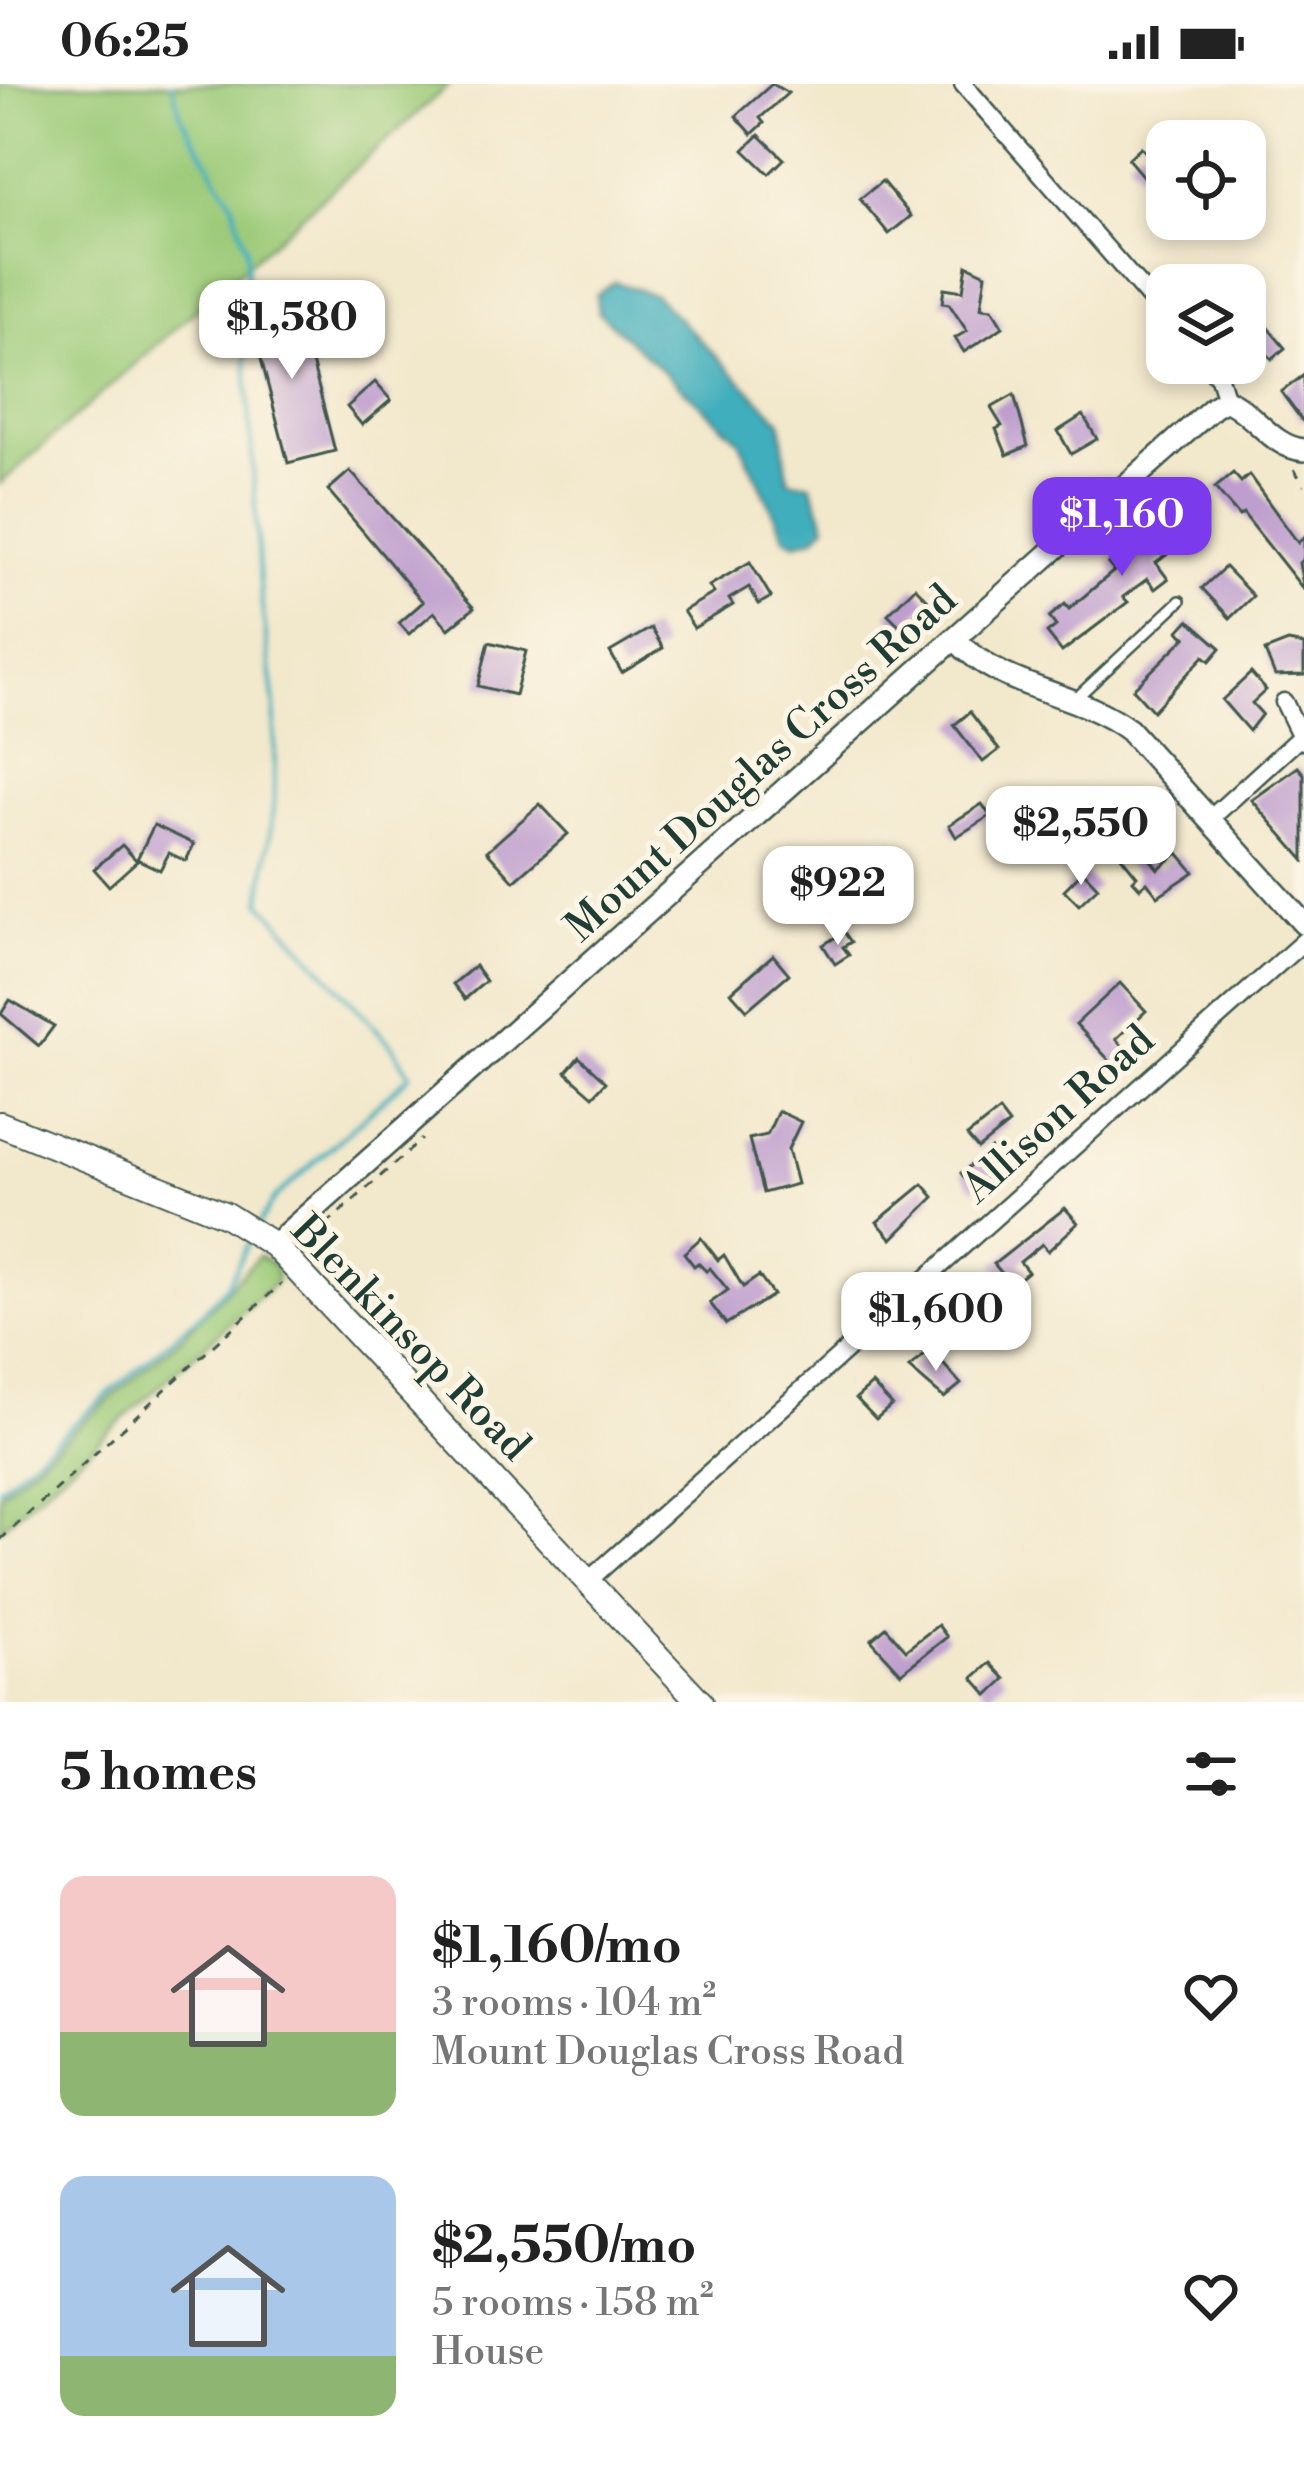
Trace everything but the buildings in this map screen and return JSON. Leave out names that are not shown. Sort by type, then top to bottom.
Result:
[{"type":"main road","name":"Blenkinsop Road","points":[[0,1124],[226,1215],[274,1244],[700,1702]]},
{"type":"street","points":[[963,84],[1146,294]]},
{"type":"street","points":[[1221,384],[1226,400],[1280,440],[1304,450]]},
{"type":"street","name":"Mount Douglas Cross Road","points":[[274,1244],[1226,400]]},
{"type":"street","points":[[956,640],[1000,675],[1099,710],[1129,730],[1304,924]]},
{"type":"street","points":[[1210,818],[1301,740],[1284,702]]},
{"type":"street","name":"Allison Road","points":[[589,1580],[1304,940]]},
{"type":"lane","points":[[1073,701],[1180,601]]},
{"type":"path","points":[[0,1540],[288,1277]]},
{"type":"green space","points":[[0,84],[450,84],[0,484]]},
{"type":"green space","points":[[259,1256],[275,1266],[277,1281],[0,1529],[0,1494],[183,1336]]},
{"type":"water","points":[[615,282],[655,295],[781,421],[788,480],[811,484],[826,525],[815,537],[797,543],[786,538],[739,440],[598,312],[596,295]]},
{"type":"waterway","points":[[172,84],[181,116],[233,204],[247,250],[245,345],[261,598],[275,706],[274,803],[261,902],[392,1046],[410,1075],[274,1199],[260,1222]]},
{"type":"waterway","points":[[0,1488],[201,1314],[229,1283],[248,1243]]}]
